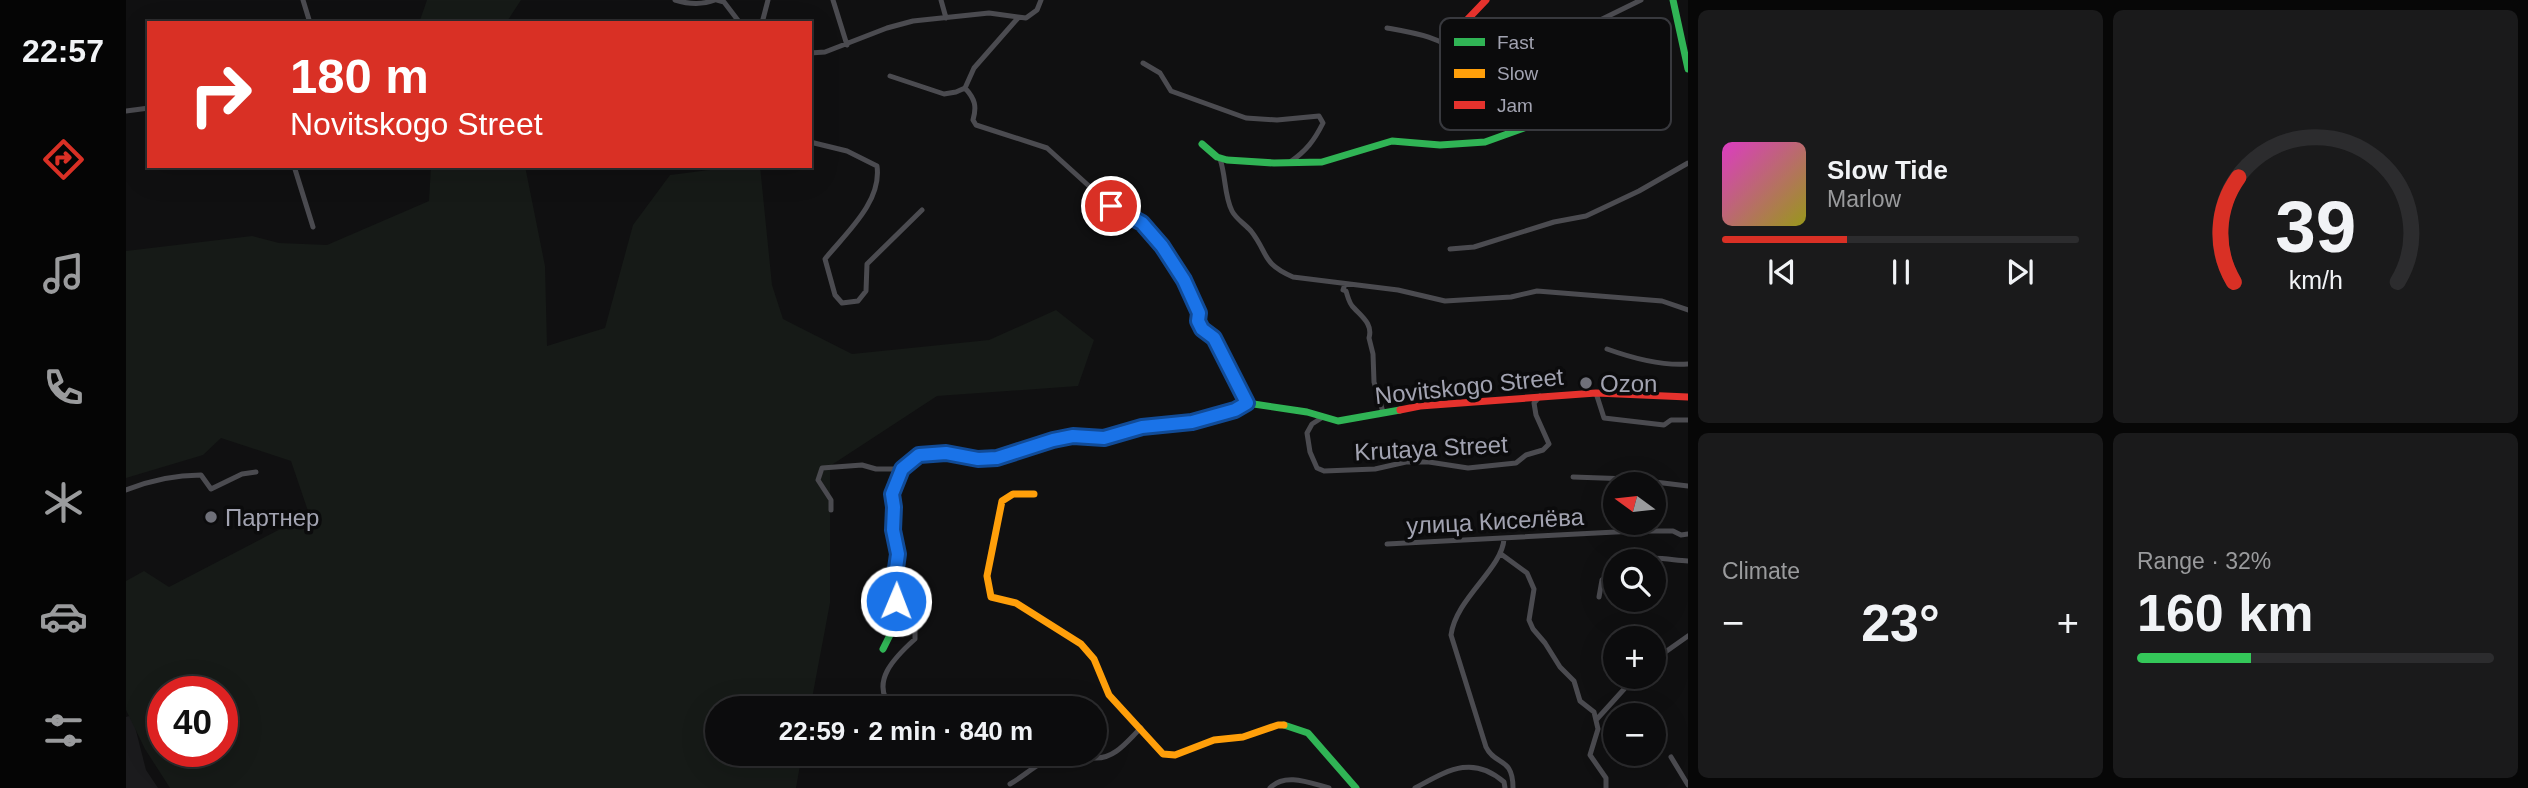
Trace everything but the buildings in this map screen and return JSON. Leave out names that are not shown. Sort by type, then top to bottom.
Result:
[{"type":"street","points":[[309,21],[304,3],[314,0]]},
{"type":"street","points":[[675,0],[684,3],[724,1],[739,21]]},
{"type":"street","points":[[763,21],[768,0]]},
{"type":"street","points":[[833,0],[847,46]]},
{"type":"street","points":[[941,0],[946,18]]},
{"type":"street","points":[[1469,18],[1486,0]]},
{"type":"street","points":[[1604,18],[1641,0]]},
{"type":"street","points":[[1673,0],[1688,69]]},
{"type":"street","points":[[812,53],[847,46],[900,24],[925,19],[989,13],[1026,18],[1037,9],[1039,1]]},
{"type":"street","points":[[890,76],[944,94],[965,88],[974,68],[1018,18]]},
{"type":"street","points":[[1387,28],[1427,35],[1440,41]]},
{"type":"street","points":[[1143,63],[1160,73],[1171,91],[1246,118],[1277,120],[1319,116],[1323,123],[1316,138],[1306,152],[1290,162]]},
{"type":"street","points":[[965,88],[974,98],[976,109],[973,120],[976,125],[1047,148],[1111,206],[1142,223],[1162,246],[1184,280],[1199,313],[1198,321],[1202,329],[1214,338],[1247,403]]},
{"type":"street","points":[[126,111],[147,108]]},
{"type":"street","points":[[1220,159],[1331,161],[1375,144],[1407,139],[1439,145],[1494,141],[1518,130]]},
{"type":"street","points":[[812,142],[847,151],[877,166],[878,174],[871,200],[825,259],[835,295],[842,303],[858,301],[866,291],[867,264],[922,210]]},
{"type":"street","points":[[1202,144],[1220,159],[1225,174],[1225,189],[1233,213],[1250,229],[1266,259],[1279,271],[1293,277],[1398,290],[1445,301],[1511,297],[1537,291],[1662,301],[1688,310]]},
{"type":"street","points":[[1450,249],[1474,247],[1555,222],[1586,216],[1639,191],[1688,163]]},
{"type":"street","points":[[295,168],[313,227]]},
{"type":"street","points":[[1345,284],[1343,290],[1346,291],[1350,303],[1370,326],[1374,382],[1383,412]]},
{"type":"street","points":[[1607,349],[1629,357],[1677,365],[1688,364]]},
{"type":"street","points":[[1596,393],[1604,418],[1664,425],[1671,420],[1688,420]]},
{"type":"street","name":"Novitskogo Street","points":[[902,469],[919,455],[946,453],[978,459],[997,458],[1073,436],[1104,438],[1142,427],[1192,422],[1235,410],[1247,403],[1307,412],[1338,421],[1420,406],[1540,396],[1596,393],[1688,397]]},
{"type":"street","name":"Krutaya Street","points":[[1323,417],[1312,424],[1307,433],[1310,452],[1317,468],[1324,471],[1375,469],[1406,462],[1429,462],[1468,468],[1516,463],[1526,455],[1543,450],[1549,444],[1536,415],[1534,403],[1540,396]]},
{"type":"street","points":[[831,510],[831,500],[818,480],[822,468],[862,465],[876,469],[902,469],[892,494],[893,530],[898,554],[894,583],[894,631],[883,649]]},
{"type":"street","points":[[126,490],[181,475],[201,475],[211,489],[242,474],[256,472]]},
{"type":"street","points":[[1573,477],[1630,479],[1688,486]]},
{"type":"street","points":[[1034,494],[1013,494],[1002,500],[987,576],[991,597],[1016,603],[1081,644],[1094,659],[1109,695],[1163,754],[1175,755],[1214,740],[1243,737],[1278,726],[1290,726],[1308,733],[1356,788]]},
{"type":"street","name":"улица Киселёва","points":[[1387,544],[1635,531],[1673,531],[1681,536],[1688,534]]},
{"type":"street","points":[[1504,539],[1501,554],[1453,621],[1451,635],[1486,747],[1511,770],[1513,788]]},
{"type":"street","points":[[1501,554],[1527,573],[1534,589],[1528,620],[1560,667],[1574,681],[1580,701],[1594,712],[1598,729],[1590,755],[1606,778],[1606,788]]},
{"type":"street","points":[[1666,558],[1688,561]]},
{"type":"street","points":[[1598,597],[1603,579]]},
{"type":"street","points":[[884,696],[882,686],[886,674],[897,655],[915,639],[915,622],[896,601]]},
{"type":"street","points":[[1666,652],[1688,636]]},
{"type":"street","points":[[1597,719],[1625,689]]},
{"type":"street","points":[[1010,784],[1056,756],[1099,758],[1115,753],[1141,728]]},
{"type":"street","points":[[1671,757],[1688,785]]},
{"type":"street","points":[[1415,788],[1455,768],[1471,766],[1495,774],[1504,782],[1505,788]]},
{"type":"street","points":[[1270,788],[1275,783],[1290,778],[1329,788]]},
{"type":"street","points":[[1296,788],[1301,782]]},
{"type":"shaded area","points":[[427,0],[521,0],[507,21],[420,21]]},
{"type":"shaded area","points":[[431,168],[525,168],[545,266],[547,346],[605,328],[633,225],[670,175],[725,168],[760,168],[772,285],[783,319],[852,354],[989,340],[1056,310],[1094,340],[1078,386],[937,396],[830,466],[830,603],[812,696],[705,696],[705,766],[800,766],[796,788],[170,788],[157,767],[238,767],[238,676],[147,676],[147,752],[126,710],[126,581],[144,571],[169,587],[309,514],[291,461],[221,438],[203,455],[126,478],[126,251],[252,236],[279,243],[327,245],[429,201]]},
{"type":"shaded area","points":[[132,715],[146,770],[158,788],[126,788],[126,717]]},
{"type":"traffic: fast","points":[[1673,0],[1688,69]]},
{"type":"traffic: fast","points":[[1202,144],[1217,157],[1227,160],[1322,162],[1392,141],[1440,145],[1485,142],[1518,130]]},
{"type":"traffic: fast","points":[[883,649],[892,631],[895,617],[894,583],[898,556],[893,530],[894,489],[899,474],[912,460],[934,453],[981,458],[1003,456],[1060,438],[1107,437],[1144,427],[1210,418],[1247,403],[1307,412],[1338,421],[1400,410]]},
{"type":"traffic: fast","points":[[1284,725],[1308,733],[1356,788]]},
{"type":"traffic: slow","points":[[1034,494],[1013,494],[1002,501],[987,576],[991,597],[1016,603],[1081,644],[1094,659],[1109,695],[1163,754],[1175,755],[1214,740],[1243,737],[1284,725]]},
{"type":"traffic: jam","points":[[1469,18],[1486,0]]},
{"type":"traffic: jam","points":[[1400,410],[1420,406],[1596,393],[1688,397]]},
{"type":"place","name":"Ozon","points":[[1586,383]]},
{"type":"place","name":"Партнер","points":[[211,517]]},
{"type":"route","points":[[896,601],[894,583],[898,554],[893,530],[892,494],[902,469],[919,455],[946,453],[978,459],[997,458],[1073,436],[1104,438],[1142,427],[1192,422],[1235,410],[1247,403],[1214,338],[1202,329],[1198,321],[1199,313],[1184,280],[1162,246],[1142,223],[1111,206]]}]
